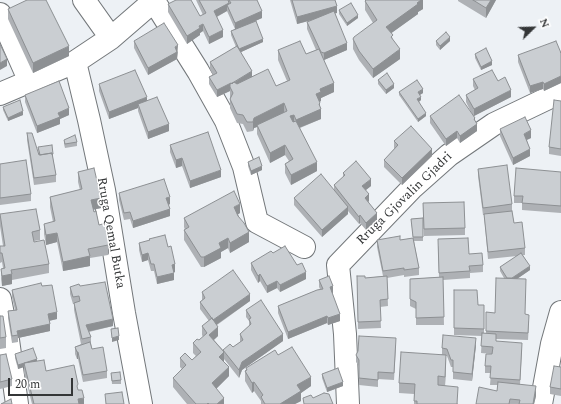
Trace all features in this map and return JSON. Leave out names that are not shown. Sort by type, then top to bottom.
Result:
[{"type":"street","points":[[84,0],[111,38]]},
{"type":"street","points":[[0,94],[75,62],[111,38],[154,0],[198,71],[226,121],[244,167],[258,222],[304,247]]},
{"type":"street","points":[[0,14],[30,82]]},
{"type":"street","name":"Rruga Qemal Butka","points":[[75,62],[104,190],[124,313],[141,404]]},
{"type":"street","name":"Rruga Gjovalin Gjadri","points":[[348,404],[345,334],[338,265],[413,187],[449,155],[494,124],[561,92]]},
{"type":"street","points":[[0,298],[8,340],[17,404]]},
{"type":"street","points":[[541,404],[552,344],[561,312]]},
{"type":"building","points":[[27,0],[46,0],[69,46],[33,63],[8,9]]},
{"type":"building","points":[[176,0],[191,0],[200,16],[206,13],[199,0],[228,0],[229,3],[214,11],[223,30],[209,37],[203,24],[199,26],[200,28],[187,36],[168,4]]},
{"type":"building","points":[[229,0],[257,0],[262,11],[235,23],[227,5],[231,3]]},
{"type":"building","points":[[292,0],[335,0],[337,6],[297,17]]},
{"type":"building","points":[[421,0],[417,3],[418,4],[386,27],[393,35],[391,37],[400,49],[373,69],[359,51],[353,39],[377,20],[365,1]]},
{"type":"building","points":[[473,0],[491,0],[486,8]]},
{"type":"building","points":[[351,3],[358,15],[347,23],[339,10]]},
{"type":"building","points":[[334,11],[347,43],[324,53],[321,52],[307,22]]},
{"type":"building","points":[[256,21],[263,39],[239,49],[231,31]]},
{"type":"building","points":[[164,23],[178,45],[175,47],[177,52],[148,68],[134,41]]},
{"type":"building","points":[[446,32],[450,37],[440,46],[436,41]]},
{"type":"building","points":[[300,41],[306,54],[319,49],[334,83],[320,89],[321,92],[316,94],[321,109],[296,120],[294,115],[290,116],[293,122],[296,121],[317,162],[291,175],[285,164],[293,159],[285,145],[270,153],[257,125],[287,111],[284,103],[254,118],[253,122],[247,122],[243,115],[237,114],[230,99],[233,93],[230,84],[234,82],[237,84],[268,69],[276,86],[290,80],[278,50]]},
{"type":"building","points":[[556,41],[561,53],[561,76],[544,84],[543,82],[530,86],[518,55]]},
{"type":"building","points":[[0,44],[7,59],[0,63]]},
{"type":"building","points":[[237,46],[252,71],[232,84],[231,83],[217,90],[209,77],[217,73],[210,62]]},
{"type":"building","points":[[486,48],[492,61],[481,67],[475,54]]},
{"type":"building","points":[[135,70],[147,97],[109,112],[99,84]]},
{"type":"building","points":[[492,70],[498,81],[505,77],[511,90],[474,109],[466,95],[478,88],[473,79]]},
{"type":"building","points":[[387,73],[394,84],[386,90],[378,80]]},
{"type":"building","points":[[417,80],[423,89],[418,92],[421,97],[417,99],[426,113],[418,119],[399,92]]},
{"type":"building","points":[[59,81],[69,108],[58,113],[60,117],[37,126],[25,95]]},
{"type":"building","points":[[459,95],[475,118],[474,119],[477,124],[460,136],[457,131],[446,139],[430,116]]},
{"type":"building","points":[[157,97],[169,124],[148,132],[138,104]]},
{"type":"building","points":[[20,100],[23,111],[8,118],[3,107]]},
{"type":"building","points":[[554,100],[561,101],[561,149],[549,147]]},
{"type":"building","points":[[525,117],[531,130],[524,134],[530,149],[513,158],[500,129]]},
{"type":"building","points":[[411,126],[432,149],[402,178],[384,160],[398,145],[394,141]]},
{"type":"building","points":[[208,132],[221,170],[190,181],[182,158],[176,160],[170,145]]},
{"type":"building","points":[[27,133],[32,133],[39,155],[52,153],[56,175],[34,178]]},
{"type":"building","points":[[75,135],[77,142],[65,144],[64,140]]},
{"type":"building","points":[[52,145],[53,154],[52,155],[52,153],[40,155],[38,147]]},
{"type":"building","points":[[259,157],[262,166],[251,171],[248,162]]},
{"type":"building","points":[[26,160],[31,194],[0,198],[0,164]]},
{"type":"building","points":[[356,161],[371,179],[362,186],[369,194],[365,198],[377,213],[366,223],[360,215],[359,217],[334,185],[345,175],[343,173]]},
{"type":"building","points":[[507,165],[512,204],[483,208],[478,169]]},
{"type":"building","points":[[94,168],[101,198],[91,200],[94,212],[96,211],[99,225],[106,223],[109,243],[108,245],[88,249],[90,256],[63,262],[57,233],[46,235],[44,224],[55,221],[50,197],[82,189],[78,172]]},
{"type":"building","points":[[516,168],[561,172],[561,206],[522,203],[523,196],[514,196]]},
{"type":"building","points":[[321,174],[348,207],[322,230],[294,198]]},
{"type":"building","points":[[164,179],[170,197],[166,198],[170,209],[133,221],[130,212],[124,213],[119,193]]},
{"type":"building","points":[[234,191],[240,204],[234,207],[238,216],[249,232],[230,243],[228,238],[219,243],[221,248],[204,257],[201,257],[184,230],[189,227],[184,218]]},
{"type":"building","points":[[464,202],[465,228],[424,229],[423,203]]},
{"type":"building","points":[[36,209],[40,230],[32,232],[34,242],[44,240],[49,264],[11,270],[12,274],[2,276],[1,269],[5,268],[2,253],[0,253],[0,246],[5,246],[0,214]]},
{"type":"building","points":[[512,211],[514,223],[522,222],[525,248],[488,252],[484,214]]},
{"type":"building","points":[[423,218],[423,237],[413,237],[411,219]]},
{"type":"building","points":[[165,235],[168,247],[171,246],[175,264],[172,265],[174,273],[157,277],[154,264],[151,264],[148,253],[142,255],[139,243]]},
{"type":"building","points":[[400,236],[400,240],[413,238],[419,268],[404,270],[404,268],[383,271],[377,240]]},
{"type":"building","points":[[468,238],[469,254],[482,253],[483,265],[469,266],[470,271],[439,273],[438,239]]},
{"type":"building","points":[[285,246],[297,265],[302,263],[306,272],[280,285],[277,281],[267,286],[260,274],[258,276],[251,263],[271,251],[273,253]]},
{"type":"building","points":[[521,253],[530,266],[512,278],[507,278],[500,267]]},
{"type":"building","points":[[233,270],[250,294],[213,320],[200,302],[205,298],[202,292]]},
{"type":"building","points":[[329,276],[333,286],[330,287],[340,314],[328,318],[327,316],[288,332],[278,306],[323,289],[319,280]]},
{"type":"building","points":[[357,276],[365,276],[365,278],[387,276],[388,299],[380,300],[381,321],[358,322]]},
{"type":"building","points":[[443,277],[444,317],[416,318],[416,302],[410,299],[410,279]]},
{"type":"building","points":[[496,278],[526,279],[525,314],[529,315],[528,333],[486,331],[486,312],[495,313]]},
{"type":"building","points":[[105,282],[113,319],[86,325],[91,337],[82,339],[74,303],[80,301],[79,296],[73,297],[70,287],[79,284],[80,286]]},
{"type":"building","points":[[41,283],[42,286],[52,285],[57,312],[48,314],[50,324],[17,331],[18,335],[12,336],[8,311],[17,310],[12,290]]},
{"type":"building","points":[[454,290],[477,290],[478,305],[484,305],[484,329],[454,328]]},
{"type":"building","points":[[261,300],[283,334],[242,362],[239,370],[223,350],[230,344],[233,347],[243,340],[240,334],[251,324],[249,319],[251,318],[246,310]]},
{"type":"building","points":[[0,316],[3,316],[6,337],[0,338]]},
{"type":"building","points":[[212,318],[218,327],[209,335],[224,352],[219,357],[229,367],[212,383],[224,398],[217,404],[196,404],[173,378],[186,365],[180,358],[185,353],[192,360],[201,352],[193,343],[207,333],[202,326]]},
{"type":"building","points":[[118,328],[119,336],[112,338],[111,329]]},
{"type":"building","points":[[482,333],[496,334],[496,341],[522,343],[520,380],[490,378],[491,366],[485,366],[486,354],[492,354],[493,347],[481,346]]},
{"type":"building","points":[[443,335],[476,338],[472,374],[453,372],[453,360],[451,360],[447,349],[442,348]]},
{"type":"building","points":[[359,336],[396,338],[394,373],[378,372],[378,380],[359,378],[359,360],[356,355],[358,351]]},
{"type":"building","points":[[90,342],[92,349],[103,347],[107,371],[83,375],[78,352],[75,347]]},
{"type":"building","points":[[292,347],[311,377],[297,385],[301,391],[280,404],[265,404],[261,397],[263,395],[254,382],[252,383],[245,371],[247,370],[246,368],[275,350],[278,355]]},
{"type":"building","points":[[33,348],[37,359],[18,365],[15,354]]},
{"type":"building","points":[[401,352],[446,355],[445,377],[438,376],[438,385],[458,387],[457,404],[417,404],[417,401],[414,401],[415,384],[399,383]]},
{"type":"building","points":[[6,354],[12,379],[0,382],[0,355]]},
{"type":"building","points":[[44,360],[46,371],[74,365],[78,390],[82,390],[84,398],[78,399],[79,404],[34,404],[24,363]]},
{"type":"building","points":[[554,366],[561,367],[561,389],[550,387]]},
{"type":"building","points":[[338,368],[343,382],[327,388],[322,374]]},
{"type":"building","points":[[120,372],[121,380],[112,381],[111,373]]},
{"type":"building","points":[[498,382],[536,386],[533,404],[519,404],[520,400],[510,399],[509,404],[476,404],[479,387],[497,391]]},
{"type":"building","points":[[122,392],[124,404],[106,404],[105,394]]},
{"type":"building","points":[[324,393],[329,394],[333,404],[304,404],[303,398],[311,395],[313,398]]},
{"type":"building","points":[[11,399],[12,404],[1,404]]}]
